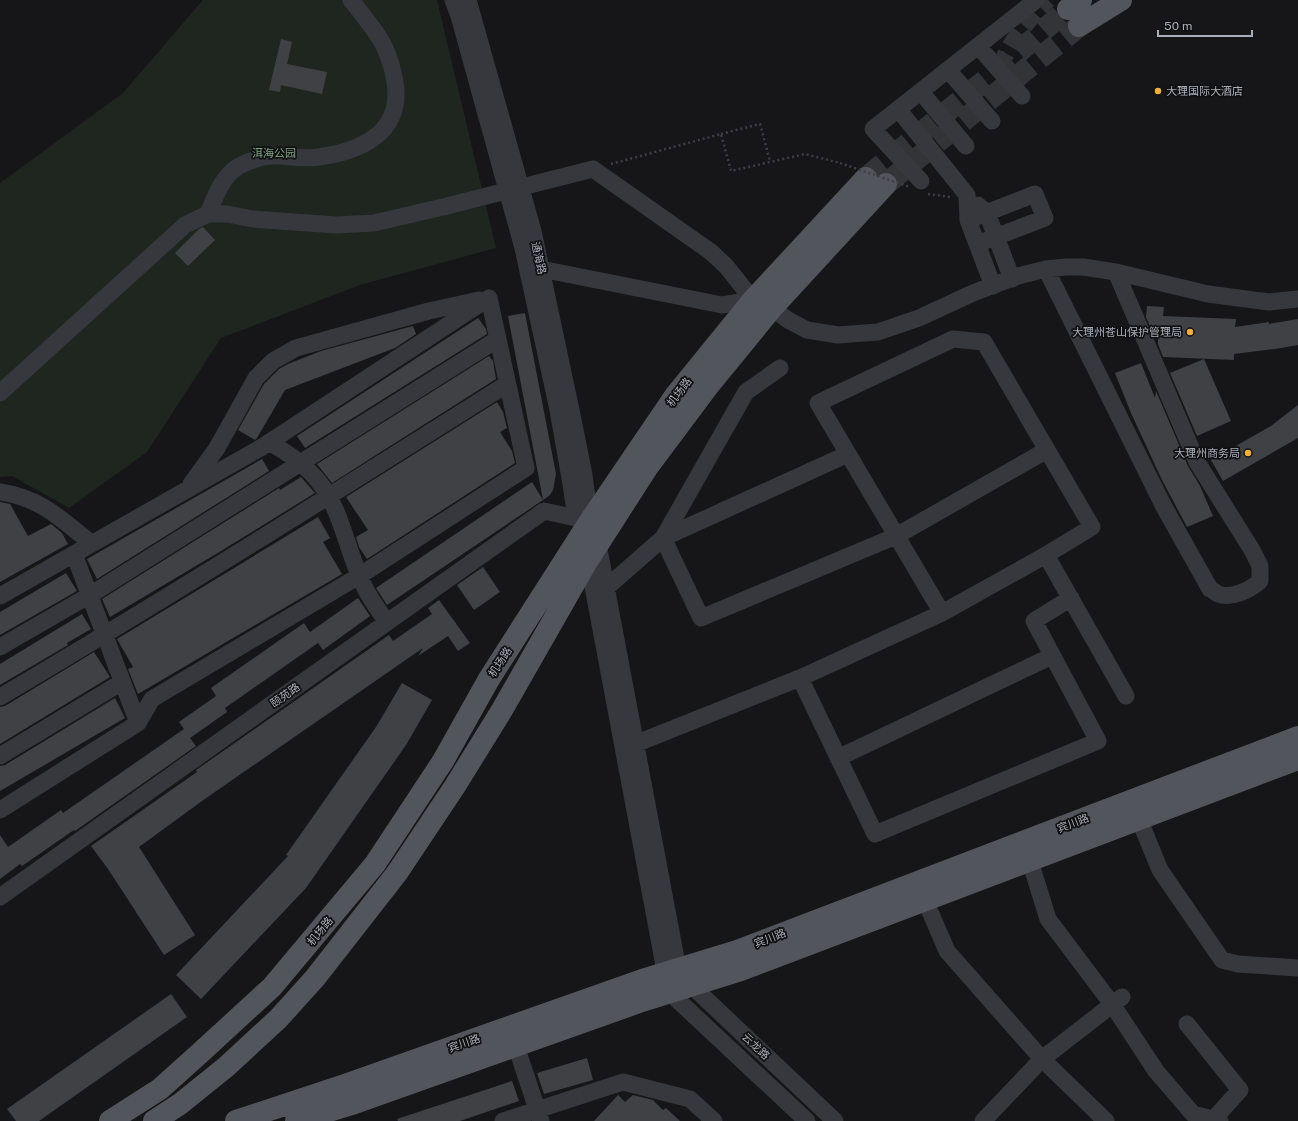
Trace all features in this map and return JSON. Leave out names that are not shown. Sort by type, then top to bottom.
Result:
[{"type":"main road","points":[[1076,11],[1121,0]]},
{"type":"main road","name":"机场路","points":[[110,1121],[160,1089],[272,987],[375,864],[443,760],[583,519],[675,396],[876,181]]},
{"type":"main road","name":"机场路","points":[[154,1121],[180,1104],[226,1067],[278,1019],[315,978],[397,873],[455,786],[502,710],[593,552],[652,462],[709,385],[762,304]]},
{"type":"main road","name":"宾川路","points":[[296,1121],[355,1103],[516,1046],[676,980],[737,951],[1298,737]]},
{"type":"main road","name":"宾川路","points":[[236,1121],[676,980],[741,970],[1298,759]]},
{"type":"street","points":[[208,214],[218,189],[226,177],[238,167],[252,161],[268,157],[279,156],[297,158],[340,154],[372,140],[389,122],[394,113],[396,101],[395,80],[390,61],[384,46],[351,0]]},
{"type":"street","name":"通海路","points":[[453,0],[459,16],[510,196],[534,268],[572,415],[584,475],[583,519]]},
{"type":"street","name":"通海路","points":[[468,0],[524,196],[534,268]]},
{"type":"street","points":[[918,188],[873,130],[1036,0]]},
{"type":"street","points":[[978,46],[1022,96]]},
{"type":"street","points":[[948,70],[992,121]]},
{"type":"street","points":[[921,92],[966,146]]},
{"type":"street","points":[[898,110],[967,195],[987,213],[1012,279]]},
{"type":"street","points":[[0,393],[184,225],[208,214],[228,214],[252,219],[336,225],[374,223],[593,169],[711,252],[762,304],[807,330],[838,335],[878,332],[920,318],[993,286],[1046,269],[1083,267],[1116,272],[1208,294],[1269,302],[1298,299]]},
{"type":"street","points":[[968,220],[1035,194],[1045,218],[977,244]]},
{"type":"street","points":[[967,195],[968,220],[993,286]]},
{"type":"street","points":[[534,268],[722,305],[762,304]]},
{"type":"street","points":[[1046,269],[1163,505],[1210,589],[1219,594],[1234,594],[1251,589],[1260,581],[1260,566],[1252,550],[1197,462],[1116,272]]},
{"type":"street","points":[[0,810],[138,723],[152,699],[359,576],[526,468],[489,298]]},
{"type":"street","points":[[0,596],[270,442],[489,298]]},
{"type":"street","points":[[188,488],[217,448],[256,378],[274,361],[296,348],[429,311],[489,298]]},
{"type":"street","points":[[0,647],[90,595],[498,339]]},
{"type":"street","points":[[636,744],[800,678],[942,613],[1046,555],[1092,527],[984,342],[953,339],[818,403],[942,613]]},
{"type":"street","points":[[663,538],[746,392],[780,368]]},
{"type":"street","points":[[0,697],[105,635],[329,497],[507,384]]},
{"type":"street","points":[[270,442],[300,462],[319,481],[329,497],[367,593],[387,622]]},
{"type":"street","points":[[663,538],[701,618],[896,536],[1047,450]]},
{"type":"street","points":[[606,588],[663,538],[848,454]]},
{"type":"street","points":[[0,492],[21,496],[40,504],[92,544]]},
{"type":"street","name":"颐苑路","points":[[0,897],[544,511],[583,519]]},
{"type":"street","points":[[593,552],[606,588],[636,744],[676,980]]},
{"type":"street","points":[[593,552],[676,980]]},
{"type":"street","points":[[74,554],[138,723]]},
{"type":"street","points":[[1046,555],[1126,696]]},
{"type":"street","points":[[800,678],[875,834],[1098,741],[1034,621],[1071,598]]},
{"type":"street","points":[[838,758],[1052,656]]},
{"type":"street","points":[[0,756],[122,682]]},
{"type":"street","points":[[1139,820],[1160,870],[1222,960],[1238,964],[1298,968]]},
{"type":"street","points":[[1030,861],[1048,919],[1117,1001],[1156,1071],[1192,1114],[1215,1120],[1240,1090],[1187,1024]]},
{"type":"street","points":[[925,900],[947,951],[1042,1059],[1098,1118]]},
{"type":"street","name":"云龙路","points":[[676,980],[807,1121]]},
{"type":"street","name":"云龙路","points":[[676,980],[835,1121]]},
{"type":"street","points":[[983,1121],[1042,1059],[1117,1001]]},
{"type":"street","points":[[516,1046],[539,1115]]},
{"type":"street","points":[[503,1121],[539,1115],[623,1082],[690,1098],[714,1121]]},
{"type":"path","points":[[593,169],[760,124],[770,161]]},
{"type":"path","points":[[721,134],[731,171],[805,154],[840,163],[950,197],[967,195]]},
{"type":"green space","name":"洱海公园","points":[[203,0],[437,0],[496,248],[360,285],[221,338],[147,452],[69,508],[12,476],[0,477],[0,183],[123,93]]},
{"type":"building","points":[[281,39],[292,42],[287,64],[327,72],[322,94],[281,85],[280,92],[269,90]]},
{"type":"building","points":[[203,227],[215,240],[188,266],[175,253],[199,229]]},
{"type":"building","name":"大理州苍山保护管理局","points":[[1147,306],[1164,307],[1163,316],[1236,319],[1235,327],[1269,322],[1269,324],[1298,319],[1298,345],[1234,354],[1234,360],[1163,357],[1158,344],[1158,338],[1155,338],[1146,317]]},
{"type":"building","points":[[525,313],[556,474],[553,490],[550,495],[543,500],[508,316]]},
{"type":"building","points":[[478,318],[486,329],[487,334],[305,448],[297,436]]},
{"type":"building","points":[[413,326],[416,334],[395,348],[285,390],[255,440],[238,430],[264,384],[279,369],[321,351]]},
{"type":"building","points":[[489,356],[493,361],[496,379],[332,483],[317,464]]},
{"type":"building","points":[[1204,359],[1231,421],[1197,436],[1170,373]]},
{"type":"building","points":[[1141,363],[1155,398],[1156,391],[1188,466],[1200,486],[1213,516],[1187,527],[1162,480],[1131,413],[1115,373]]},
{"type":"building","points":[[497,402],[503,412],[507,428],[500,432],[512,451],[515,463],[367,559],[359,547],[356,537],[368,530],[346,497]]},
{"type":"building","name":"大理州商务局","points":[[1298,405],[1298,438],[1223,481],[1211,460],[1271,426]]},
{"type":"building","points":[[262,459],[269,471],[97,579],[87,559]]},
{"type":"building","points":[[301,477],[315,493],[110,617],[102,599],[279,488],[280,490]]},
{"type":"building","points":[[532,482],[543,500],[387,605],[376,588]]},
{"type":"building","points":[[0,502],[10,504],[28,536],[51,524],[62,533],[68,544],[0,582]]},
{"type":"building","points":[[318,517],[330,538],[323,542],[342,574],[138,694],[128,669],[133,667],[117,639]]},
{"type":"building","points":[[483,567],[500,592],[474,610],[457,585]]},
{"type":"building","points":[[66,573],[77,591],[0,635],[0,612]]},
{"type":"building","points":[[358,598],[370,616],[323,650],[318,643],[225,708],[227,712],[190,738],[196,746],[75,831],[74,830],[22,866],[20,864],[0,879],[0,835],[8,847],[61,810],[63,813],[184,729],[179,722],[216,696],[211,688],[304,623],[310,632]]},
{"type":"building","points":[[439,600],[470,643],[458,651],[448,636],[418,656],[423,648],[202,801],[139,847],[195,935],[164,955],[108,869],[91,846],[197,772],[196,770],[389,635],[393,641],[432,614],[428,608]]},
{"type":"building","points":[[82,614],[91,629],[67,643],[68,645],[0,685],[0,664]]},
{"type":"building","points":[[94,652],[110,677],[0,744],[0,707],[5,706]]},
{"type":"building","points":[[402,683],[432,700],[406,745],[306,888],[201,999],[176,975],[288,856],[286,855],[376,727]]},
{"type":"building","points":[[115,698],[125,718],[0,791],[0,766],[5,765]]},
{"type":"building","points":[[171,994],[187,1017],[39,1121],[16,1121],[7,1109]]},
{"type":"building","points":[[587,1058],[593,1080],[544,1094],[537,1073]]},
{"type":"building","points":[[512,1081],[519,1101],[460,1121],[398,1121],[397,1119]]},
{"type":"building","points":[[618,1095],[625,1102],[633,1095],[653,1100],[663,1110],[666,1108],[680,1121],[594,1121]]},
{"type":"tunnel","points":[[999,69],[1014,40],[1048,0]]},
{"type":"tunnel","points":[[866,178],[999,69],[1068,9]]},
{"type":"tunnel","points":[[886,184],[1079,26]]},
{"type":"place","name":"大理国际大酒店","points":[[1158,91]]},
{"type":"place","name":"大理州苍山保护管理局","points":[[1190,332]]},
{"type":"place","name":"大理州商务局","points":[[1248,453]]}]
